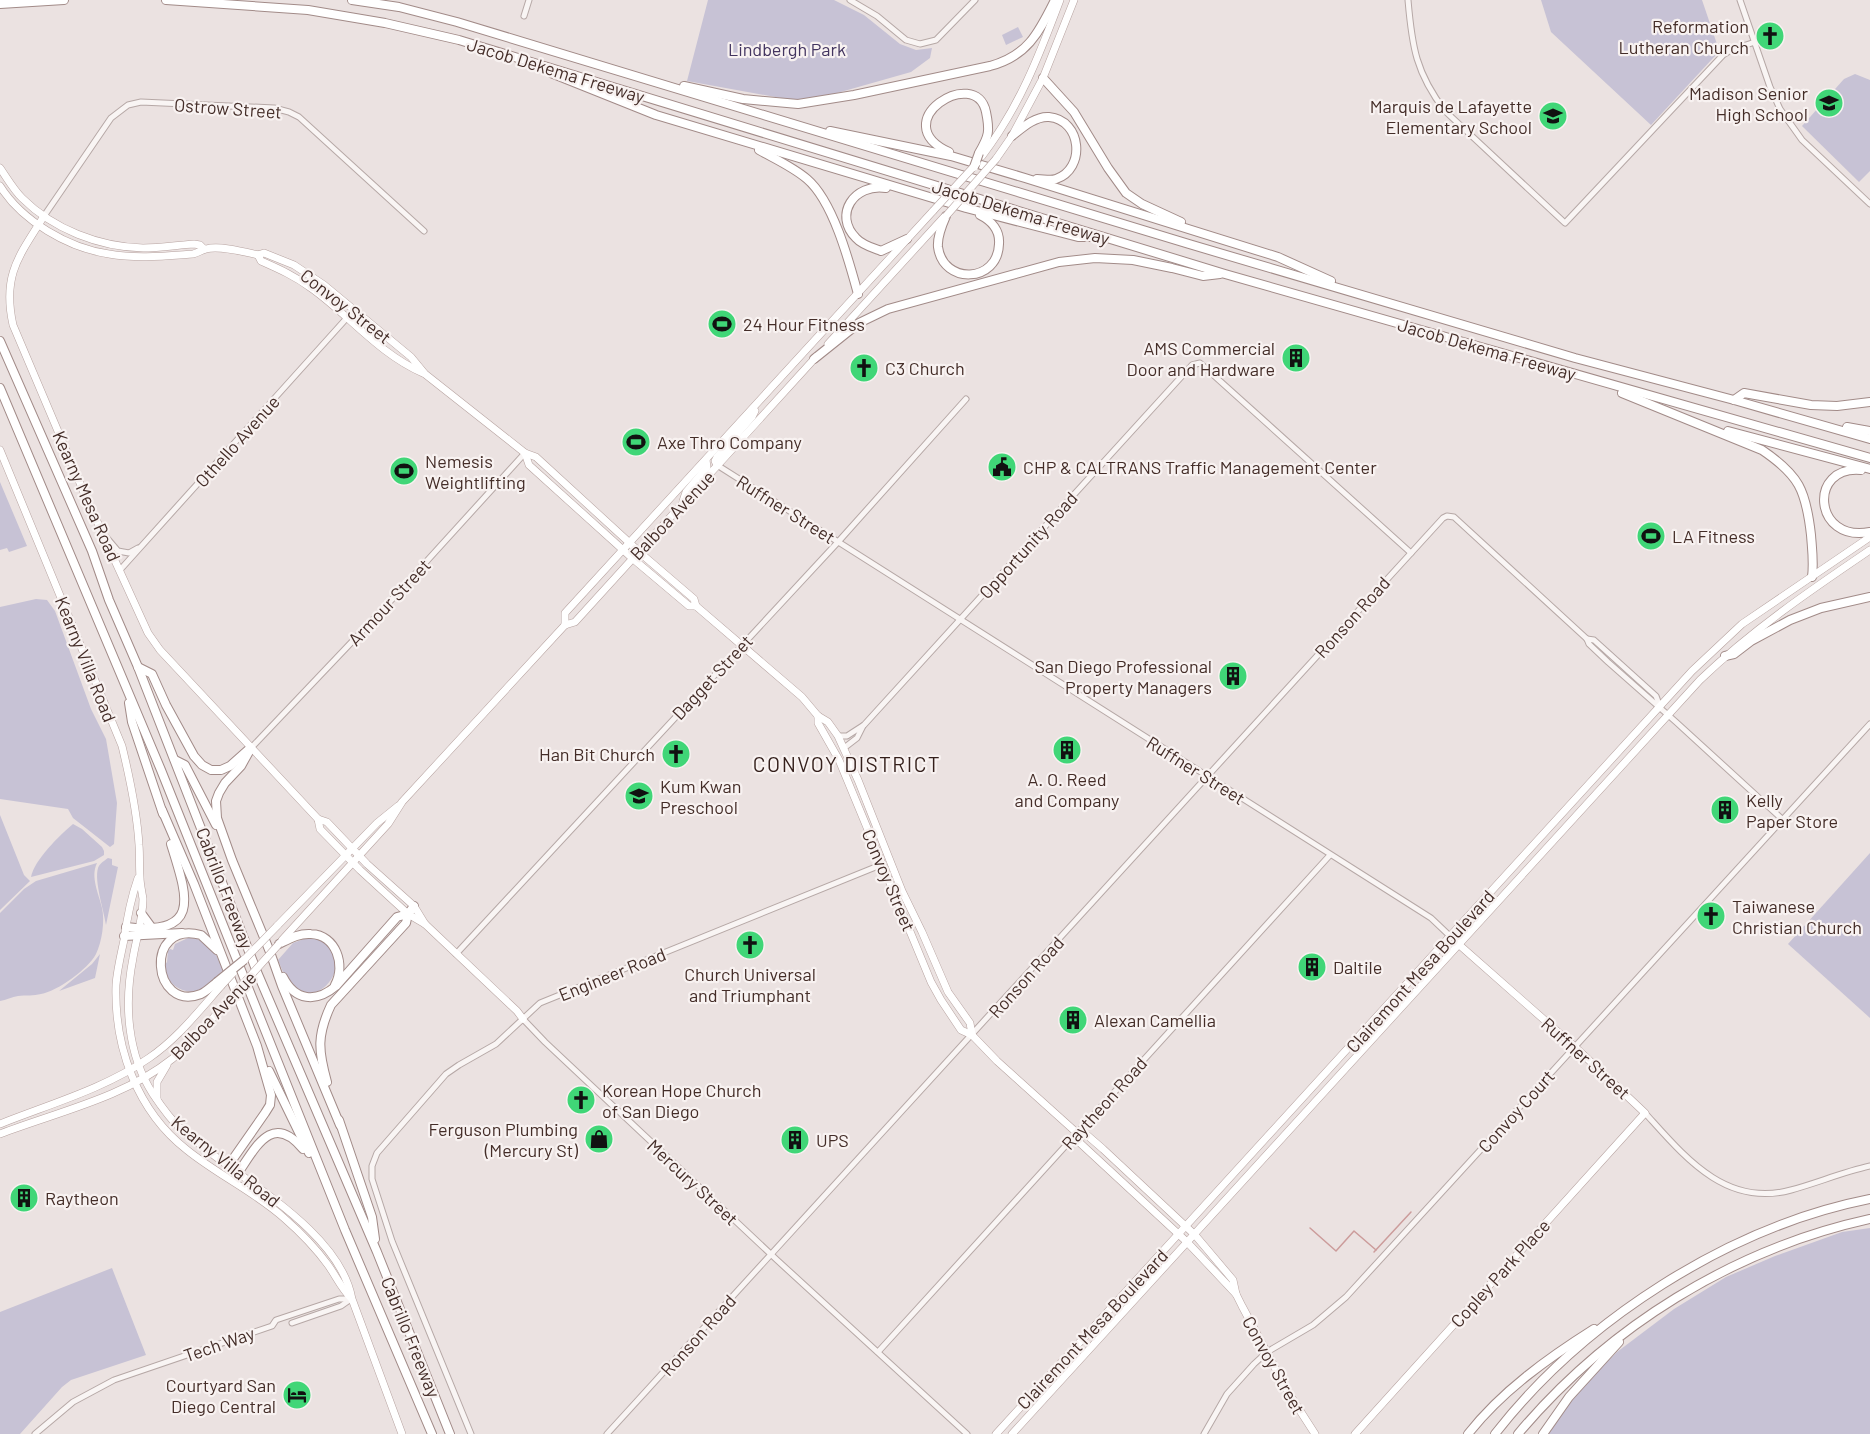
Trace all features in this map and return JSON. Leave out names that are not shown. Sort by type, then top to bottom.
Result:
[{"type":"highway","points":[[0,4],[64,0]]},
{"type":"highway","name":"Jacob Dekema Freeway","points":[[166,0],[308,10],[385,23],[459,40],[1225,274],[1870,458]]},
{"type":"highway","name":"Jacob Dekema Freeway","points":[[352,0],[399,7],[457,22],[1363,295],[1564,354],[1870,439]]},
{"type":"highway","points":[[640,78],[771,103],[798,104],[854,95],[1000,64],[1022,52],[1034,39],[1055,0]]},
{"type":"highway","points":[[504,53],[642,111],[742,142],[966,208],[1078,237],[1102,237]]},
{"type":"highway","points":[[1043,78],[1074,112],[1108,168],[1130,196],[1142,204],[1223,240]]},
{"type":"highway","points":[[957,94],[974,96],[985,107],[990,127],[981,154],[971,164],[938,147],[928,135],[926,123],[931,111],[941,100],[957,94]]},
{"type":"highway","points":[[1012,136],[1032,122],[1049,117],[1064,123],[1074,135],[1078,153],[1069,170],[1055,180],[1025,178]]},
{"type":"highway","points":[[774,119],[951,156],[971,164],[1025,178],[1278,257],[1363,295]]},
{"type":"highway","points":[[742,142],[790,167],[808,180],[823,199],[832,214],[858,294]]},
{"type":"highway","points":[[907,239],[881,251],[869,247],[856,239],[848,225],[847,213],[851,200],[863,189],[876,186],[915,192]]},
{"type":"highway","points":[[946,216],[938,248],[942,258],[950,268],[960,274],[973,275],[988,269],[999,253],[1000,235],[988,219],[966,208]]},
{"type":"highway","points":[[814,359],[859,323],[888,309],[1059,262],[1095,258],[1114,259],[1172,268],[1203,276],[1225,274]]},
{"type":"highway","name":"Cabrillo Freeway","points":[[0,341],[92,550],[109,600],[138,667],[257,972],[377,1252],[450,1434]]},
{"type":"highway","points":[[1583,377],[1762,450],[1780,462],[1798,483],[1805,498],[1813,560],[1812,577]]},
{"type":"highway","name":"Cabrillo Freeway","points":[[0,388],[160,770],[350,1241],[432,1434]]},
{"type":"highway","points":[[1734,400],[1744,393],[1811,405],[1837,406],[1870,402]]},
{"type":"highway","points":[[1687,419],[1870,470]]},
{"type":"highway","points":[[1809,421],[1870,431]]},
{"type":"highway","points":[[1870,470],[1853,469],[1834,477],[1826,488],[1824,503],[1829,519],[1839,528],[1857,533],[1870,531]]},
{"type":"highway","points":[[1725,656],[1734,654],[1751,641],[1790,620],[1821,608],[1870,597]]},
{"type":"highway","points":[[138,667],[152,674],[194,756],[202,765],[211,770],[221,770],[230,766],[251,748]]},
{"type":"highway","points":[[126,691],[132,722],[162,810],[186,900],[182,912],[175,921],[164,927],[138,932]]},
{"type":"highway","points":[[232,861],[217,818],[217,797],[221,788],[241,766],[251,748]]},
{"type":"highway","points":[[175,760],[185,765],[215,823],[340,1125]]},
{"type":"highway","points":[[162,810],[194,884],[257,1046],[312,1160]]},
{"type":"highway","points":[[377,1252],[372,1216],[340,1125],[320,1058],[320,1036],[324,1019],[331,1005],[406,923],[408,914],[414,906]]},
{"type":"highway","points":[[141,914],[152,928]]},
{"type":"highway","points":[[270,952],[287,985],[294,992],[310,998],[322,996],[336,986],[397,916],[408,914]]},
{"type":"highway","points":[[125,931],[201,935],[221,955]]},
{"type":"highway","points":[[186,933],[169,942],[162,952],[160,966],[164,981],[174,991],[189,996],[201,994],[219,984],[244,960]]},
{"type":"highway","points":[[279,944],[301,934],[314,934],[323,937],[334,946],[339,957],[340,970],[338,978],[328,993]]},
{"type":"highway","points":[[228,1166],[270,1105],[271,1095],[257,1046]]},
{"type":"highway","points":[[238,1173],[260,1141],[273,1133],[290,1137],[323,1173]]},
{"type":"highway","points":[[1468,1434],[1506,1395],[1554,1354],[1648,1293],[1725,1249],[1795,1220],[1848,1203],[1870,1199]]},
{"type":"highway","points":[[1518,1434],[1564,1384],[1595,1356],[1688,1290],[1746,1260],[1832,1227],[1870,1219]]},
{"type":"highway","points":[[1495,1434],[1559,1364],[1620,1312]]},
{"type":"highway","points":[[1543,1434],[1569,1397],[1632,1328]]},
{"type":"main road","points":[[981,154],[1004,125],[1034,70],[1060,0]]},
{"type":"main road","name":"Balboa Avenue","points":[[244,960],[382,818],[402,802],[565,625],[575,622],[996,159],[1012,136],[1043,78],[1074,0]]},
{"type":"main road","name":"Balboa Avenue","points":[[565,625],[565,613],[858,294],[933,211],[971,164]]},
{"type":"main road","name":"Convoy Street","points":[[0,168],[21,197],[44,216],[74,232],[111,245],[144,248],[194,244],[204,249]]},
{"type":"main road","name":"Convoy Street","points":[[0,186],[14,204],[39,225],[70,242],[109,255],[144,258],[193,254],[204,249],[238,250],[258,255],[264,253],[294,265],[324,285],[411,357],[425,374],[525,453],[537,458],[694,599],[696,606],[802,697],[818,720],[839,760],[923,962],[937,992],[961,1030],[972,1035],[997,1061],[1077,1133],[1088,1136],[1195,1235],[1233,1280],[1236,1294]]},
{"type":"main road","name":"Kearny Mesa Road","points":[[44,216],[18,258],[10,281],[9,305],[13,325],[143,624],[155,644],[251,748]]},
{"type":"main road","name":"Convoy Street","points":[[258,255],[261,261],[284,270],[312,288],[404,365],[425,374]]},
{"type":"main road","points":[[272,266],[281,263],[302,274],[309,275]]},
{"type":"main road","points":[[717,465],[715,461],[717,457],[752,417],[760,401]]},
{"type":"main road","name":"Kearny Villa Road","points":[[0,450],[122,746],[133,795],[143,900],[127,998],[129,1028],[139,1065],[158,1101],[183,1131],[283,1206],[310,1230],[335,1260],[349,1284],[352,1299],[402,1434]]},
{"type":"main road","name":"Convoy Street","points":[[525,453],[529,465],[622,550],[689,606],[696,606]]},
{"type":"main road","points":[[683,504],[686,492],[707,466],[706,460]]},
{"type":"main road","name":"Clairemont Mesa Boulevard","points":[[996,1434],[1697,666],[1742,624],[1870,537]]},
{"type":"main road","name":"Clairemont Mesa Boulevard","points":[[1012,1434],[1667,714],[1750,634],[1870,550]]},
{"type":"main road","points":[[818,720],[823,723],[837,747],[841,750],[844,748]]},
{"type":"main road","name":"Convoy Street","points":[[818,720],[828,722],[844,748],[902,891],[948,992],[970,1023],[972,1035]]},
{"type":"main road","name":"Mercury Street","points":[[251,748],[318,819],[327,822],[414,906],[425,924]]},
{"type":"main road","name":"Balboa Avenue","points":[[0,1134],[134,1083],[171,1060],[202,1031],[354,864],[388,824],[402,802]]},
{"type":"main road","name":"Mercury Street","points":[[318,819],[320,829],[354,864],[408,914],[425,924],[523,1019]]},
{"type":"main road","name":"Kearny Villa Road","points":[[139,876],[130,899],[117,978],[120,1030],[134,1083],[154,1116],[172,1137],[186,1150],[287,1220],[306,1238],[329,1267],[341,1288],[352,1299]]},
{"type":"main road","points":[[909,927],[915,931],[926,955],[933,959]]},
{"type":"main road","name":"Ruffner Street","points":[[1451,937],[1575,1047],[1645,1113]]},
{"type":"main road","points":[[923,962],[930,966],[948,992]]},
{"type":"main road","name":"Balboa Avenue","points":[[0,1124],[72,1096],[139,1065],[158,1052],[182,1030],[219,984]]},
{"type":"main road","points":[[158,1101],[157,1082],[171,1060]]},
{"type":"main road","points":[[46,1116],[46,1112],[72,1096]]},
{"type":"main road","name":"Copley Park Place","points":[[1355,1434],[1645,1113]]},
{"type":"main road","name":"Convoy Street","points":[[1077,1133],[1080,1143],[1187,1242],[1236,1294],[1299,1412],[1315,1434]]},
{"type":"main road","points":[[228,1166],[227,1178],[238,1173]]},
{"type":"main road","name":"Kearny Villa Road","points":[[287,1220],[305,1231],[310,1230]]},
{"type":"main road","points":[[306,1238],[310,1237],[321,1243]]},
{"type":"street","points":[[524,16],[529,0]]},
{"type":"street","points":[[850,0],[877,16],[906,40],[920,44],[932,42],[975,0]]},
{"type":"street","points":[[1408,0],[1413,47],[1432,95],[1445,111],[1565,223],[1723,55],[1755,42]]},
{"type":"street","points":[[1740,0],[1780,109],[1802,140],[1870,204]]},
{"type":"street","name":"Ostrow Street","points":[[44,216],[111,118],[128,105],[141,102],[274,108],[289,112],[314,129],[424,231]]},
{"type":"street","name":"Othello Avenue","points":[[120,570],[354,310]]},
{"type":"street","name":"Opportunity Road","points":[[844,748],[857,738],[864,725],[1192,365],[1200,363],[1411,553]]},
{"type":"street","name":"Dagget Street","points":[[456,954],[838,542],[966,399]]},
{"type":"street","name":"Armour Street","points":[[251,748],[392,600],[525,453]]},
{"type":"street","name":"Ruffner Street","points":[[717,465],[1431,918],[1451,937]]},
{"type":"street","name":"Ronson Road","points":[[607,1434],[1443,518],[1454,517],[1587,639],[1595,650],[1660,707]]},
{"type":"street","points":[[105,535],[114,548],[124,553],[134,550],[149,540]]},
{"type":"street","points":[[1660,707],[1782,819]]},
{"type":"street","name":"Convoy Court","points":[[1204,1434],[1227,1394],[1267,1352],[1313,1325],[1346,1297],[1870,724]]},
{"type":"street","points":[[838,736],[847,736],[864,725]]},
{"type":"street","name":"Raytheon Road","points":[[878,1352],[1330,855]]},
{"type":"street","name":"Engineer Road","points":[[471,1434],[392,1241],[372,1179],[372,1166],[377,1153],[446,1074],[496,1044],[540,1003],[890,861]]},
{"type":"street","name":"Mercury Street","points":[[523,1019],[771,1255],[967,1434]]},
{"type":"street","points":[[1645,1113],[1692,1163],[1728,1188],[1772,1193],[1789,1191],[1850,1170],[1870,1166]]},
{"type":"street","name":"Tech Way","points":[[35,1434],[73,1402],[114,1380],[272,1326],[276,1320],[339,1299],[352,1299]]},
{"type":"street","points":[[292,1323],[341,1306],[352,1299]]},
{"type":"green space","name":"Lindbergh Park","points":[[708,0],[834,0],[864,15],[900,44],[916,50],[932,48],[930,58],[911,72],[830,95],[792,100],[687,81]]},
{"type":"green space","points":[[1541,0],[1702,0],[1720,53],[1651,125],[1551,32]]},
{"type":"green space","points":[[1018,27],[1023,37],[1006,45],[1002,35]]},
{"type":"green space","points":[[1855,74],[1870,80],[1870,171],[1859,182],[1802,126],[1844,79]]},
{"type":"green space","points":[[0,482],[27,546],[9,552],[7,548],[0,550]]},
{"type":"green space","points":[[36,599],[47,600],[55,611],[91,709],[106,739],[117,803],[114,844],[110,847],[73,818],[68,809],[0,799],[0,607]]},
{"type":"green space","points":[[0,815],[24,875],[30,881],[0,910]]},
{"type":"green space","points":[[73,824],[102,847],[104,855],[94,861],[31,877],[42,856]]},
{"type":"green space","points":[[1870,853],[1870,1018],[1788,944]]},
{"type":"green space","points":[[108,858],[112,859],[112,865],[118,867],[106,925],[97,874],[100,865]]},
{"type":"green space","points":[[97,863],[94,874],[103,913],[103,925],[100,944],[92,960],[80,972],[56,989],[38,995],[18,996],[0,1001],[0,913],[24,889],[36,881]]},
{"type":"green space","points":[[309,937],[326,943],[334,953],[336,965],[332,977],[324,987],[313,993],[301,991],[288,981],[278,960],[293,943]]},
{"type":"green space","points":[[188,938],[195,938],[206,943],[218,958],[223,970],[202,989],[189,992],[175,986],[169,980],[164,966],[167,962],[168,951],[173,950],[175,944]]},
{"type":"green space","points":[[100,954],[95,978],[59,991],[92,964]]},
{"type":"green space","points":[[1870,1228],[1870,1434],[1546,1434],[1578,1391],[1617,1352],[1674,1309],[1726,1277],[1775,1256],[1842,1232]]},
{"type":"green space","points":[[112,1268],[146,1355],[71,1380],[20,1434],[0,1434],[0,1312]]},
{"type":"waterway","points":[[1374,1252],[1411,1212]]},
{"type":"waterway","points":[[1310,1228],[1336,1251],[1354,1231],[1376,1250]]},
{"type":"place","name":"Reformation Lutheran Church","points":[[1770,36]]},
{"type":"place","name":"Madison Senior High School","points":[[1829,103]]},
{"type":"place","name":"Marquis de Lafayette Elementary School","points":[[1553,116]]},
{"type":"place","name":"24 Hour Fitness","points":[[722,324]]},
{"type":"place","name":"AMS Commercial Door and Hardware","points":[[1296,358]]},
{"type":"place","name":"C3 Church","points":[[864,368]]},
{"type":"place","name":"Axe Thro Company","points":[[636,442]]},
{"type":"place","name":"CHP & CALTRANS Traffic Management Center","points":[[1002,467]]},
{"type":"place","name":"Nemesis Weightlifting","points":[[404,471]]},
{"type":"place","name":"LA Fitness","points":[[1651,536]]},
{"type":"place","name":"San Diego Professional Property Managers","points":[[1233,676]]},
{"type":"place","name":"A. O. Reed and Company","points":[[1067,750]]},
{"type":"place","name":"Han Bit Church","points":[[676,754]]},
{"type":"place","name":"Kum Kwan Preschool","points":[[639,796]]},
{"type":"place","name":"Kelly Paper Store","points":[[1725,810]]},
{"type":"place","name":"Taiwanese Christian Church","points":[[1711,916]]},
{"type":"place","name":"Church Universal and Triumphant","points":[[750,945]]},
{"type":"place","name":"Daltile","points":[[1312,967]]},
{"type":"place","name":"Alexan Camellia","points":[[1073,1020]]},
{"type":"place","name":"Korean Hope Church of San Diego","points":[[581,1100]]},
{"type":"place","name":"Ferguson Plumbing (Mercury St)","points":[[599,1139]]},
{"type":"place","name":"UPS","points":[[795,1140]]},
{"type":"place","name":"Raytheon","points":[[24,1198]]},
{"type":"place","name":"Courtyard San Diego Central","points":[[297,1395]]},
{"type":"district","name":"CONVOY DISTRICT","points":[[847,763]]}]
